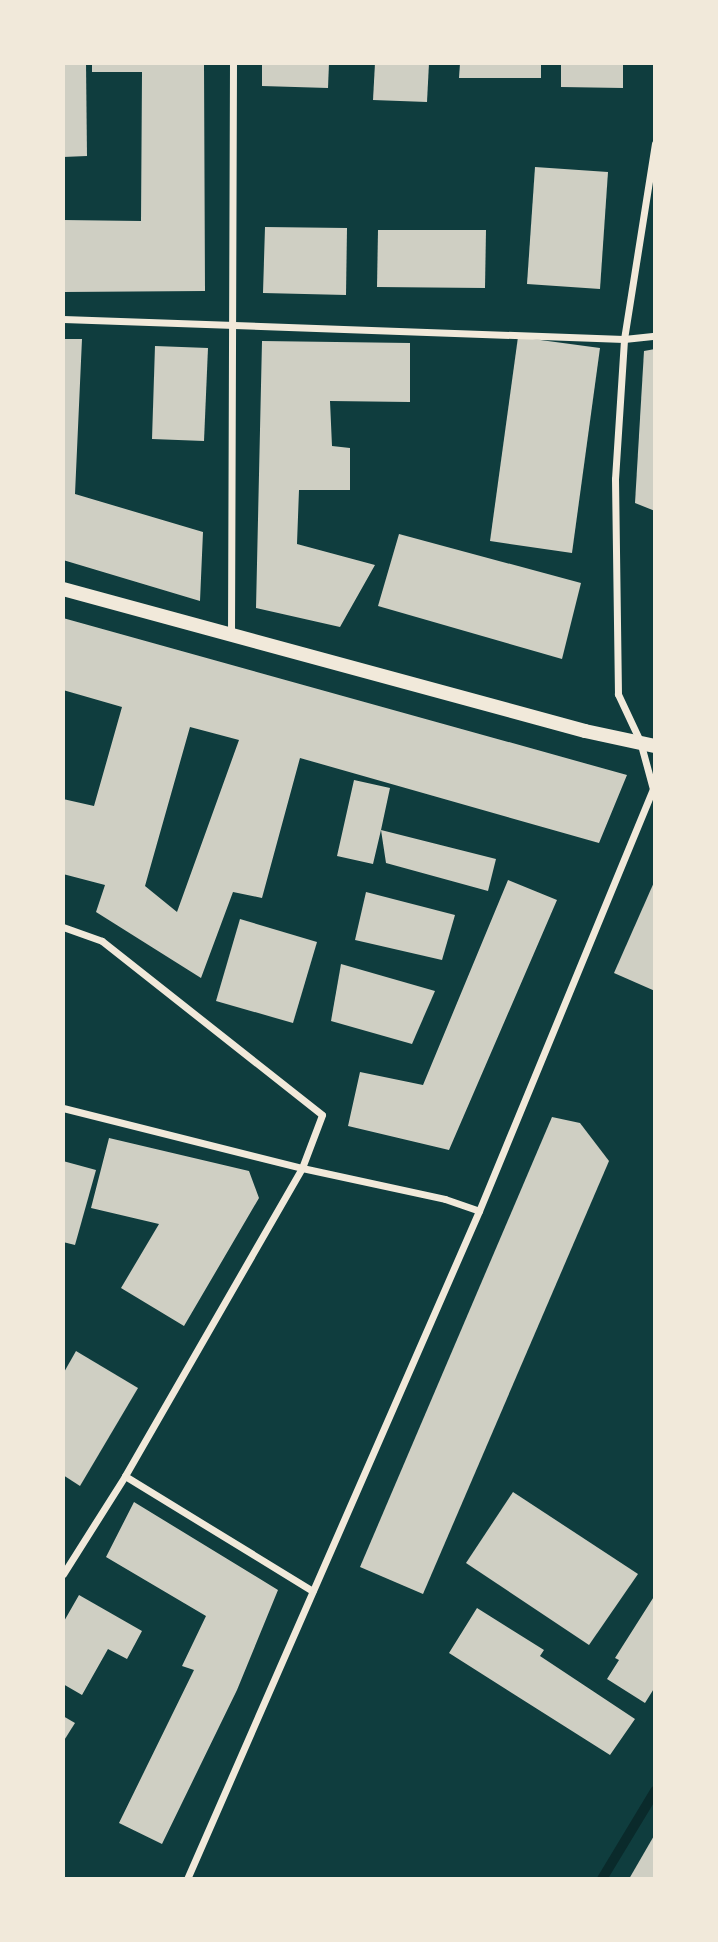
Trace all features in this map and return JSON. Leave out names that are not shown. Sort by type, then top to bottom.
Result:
[{"type":"main road","points":[[63,589],[584,731],[655,746]]},
{"type":"street","points":[[231,635],[233,63]]},
{"type":"street","points":[[187,1879],[479,1211],[653,789],[640,741],[618,694],[615,479],[624,339],[655,143]]},
{"type":"street","points":[[63,319],[624,339],[655,336]]},
{"type":"street","points":[[63,927],[103,941],[322,1115],[302,1168],[125,1476],[63,1574]]},
{"type":"street","points":[[63,1108],[302,1168],[445,1199],[479,1211]]},
{"type":"street","points":[[125,1476],[313,1591]]},
{"type":"building","points":[[63,63],[86,63],[87,156],[63,157]]},
{"type":"building","points":[[92,63],[204,63],[205,291],[63,292],[63,220],[141,221],[142,72],[92,72]]},
{"type":"building","points":[[262,63],[329,63],[328,88],[262,86]]},
{"type":"building","points":[[375,63],[429,63],[427,102],[373,100]]},
{"type":"building","points":[[460,63],[541,63],[541,78],[459,78]]},
{"type":"building","points":[[561,63],[623,63],[623,88],[561,87]]},
{"type":"building","points":[[535,167],[608,172],[600,289],[527,284]]},
{"type":"building","points":[[265,227],[347,228],[346,295],[263,293]]},
{"type":"building","points":[[378,230],[486,230],[485,288],[377,287]]},
{"type":"building","points":[[518,337],[600,348],[572,553],[490,541]]},
{"type":"building","points":[[63,339],[82,339],[75,494],[203,532],[200,601],[63,560]]},
{"type":"building","points":[[262,341],[410,343],[410,402],[330,401],[332,446],[350,448],[350,490],[299,490],[297,544],[375,565],[340,627],[256,608]]},
{"type":"building","points":[[155,346],[208,348],[204,441],[152,439]]},
{"type":"building","points":[[655,349],[655,511],[635,503],[644,351]]},
{"type":"building","points":[[399,534],[581,583],[562,659],[378,606]]},
{"type":"building","points":[[63,618],[627,775],[599,843],[300,758],[262,898],[233,892],[201,978],[96,912],[105,885],[63,874],[63,799],[94,806],[122,707],[63,690]],"holes":[[[190,727],[239,740],[177,912],[145,886]]]},
{"type":"building","points":[[354,780],[390,788],[373,864],[337,856]]},
{"type":"building","points":[[381,830],[496,859],[488,891],[386,863]]},
{"type":"building","points":[[508,880],[557,900],[449,1150],[348,1126],[360,1072],[423,1085]]},
{"type":"building","points":[[655,880],[655,991],[614,973]]},
{"type":"building","points":[[366,892],[455,915],[442,960],[355,940]]},
{"type":"building","points":[[240,919],[317,942],[293,1023],[216,1001]]},
{"type":"building","points":[[341,964],[435,991],[412,1044],[331,1021]]},
{"type":"building","points":[[552,1117],[580,1123],[609,1161],[423,1594],[360,1567]]},
{"type":"building","points":[[109,1138],[249,1171],[259,1198],[184,1326],[121,1288],[159,1224],[91,1208]]},
{"type":"building","points":[[63,1161],[96,1170],[75,1245],[63,1242]]},
{"type":"building","points":[[76,1351],[138,1388],[80,1486],[63,1475],[63,1374]]},
{"type":"building","points":[[513,1492],[638,1574],[589,1645],[466,1563]]},
{"type":"building","points":[[134,1502],[278,1590],[237,1690],[162,1844],[119,1823],[194,1670],[182,1666],[206,1616],[106,1557]]},
{"type":"building","points":[[79,1595],[142,1631],[127,1659],[108,1649],[82,1695],[63,1684],[63,1623]]},
{"type":"building","points":[[655,1595],[655,1687],[645,1703],[607,1679],[619,1660],[615,1658]]},
{"type":"building","points":[[477,1608],[544,1650],[540,1656],[635,1719],[610,1755],[449,1653]]},
{"type":"building","points":[[63,1716],[75,1723],[63,1742]]},
{"type":"building","points":[[655,1834],[655,1879],[629,1879]]},
{"type":"waterway","points":[[602,1879],[655,1791]]}]
